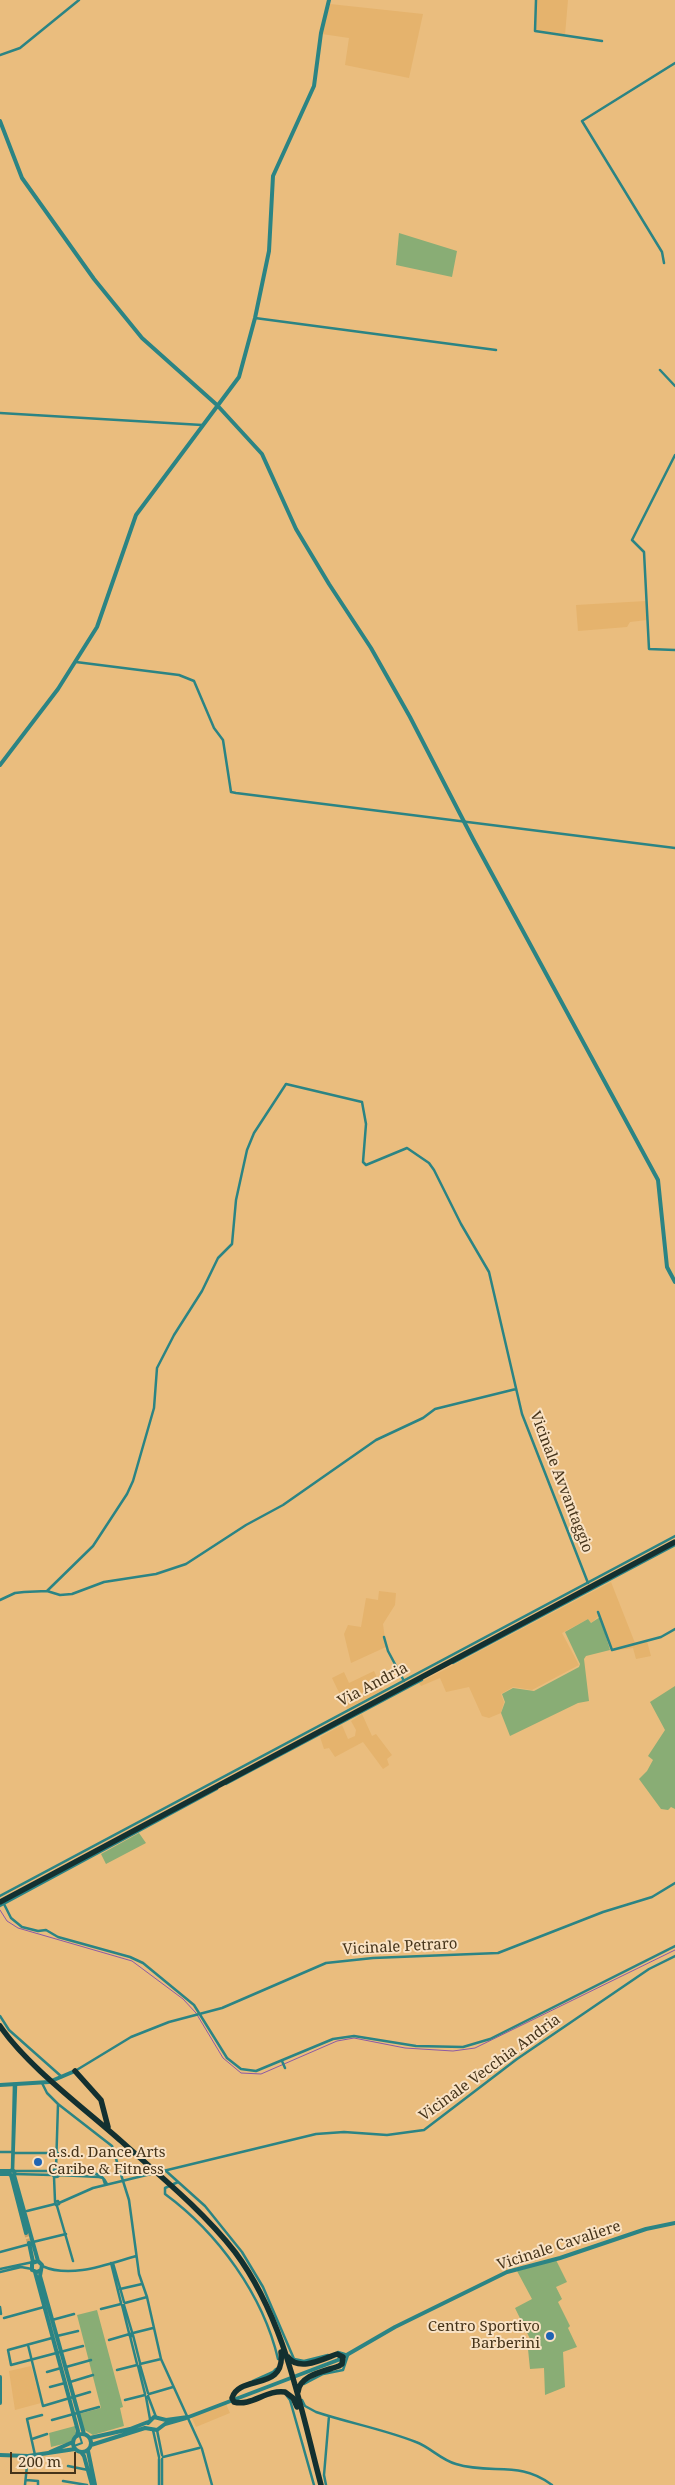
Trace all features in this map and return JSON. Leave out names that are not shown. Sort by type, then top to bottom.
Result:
[{"type":"highway","points":[[1,1898],[675,1541]]},
{"type":"highway","points":[[0,2026],[25,2058]]},
{"type":"highway","points":[[0,2032],[25,2058],[175,2192],[199,2210],[236,2253],[264,2300],[282,2349],[319,2485]]},
{"type":"highway","points":[[75,2070],[101,2100],[110,2131]]},
{"type":"highway","points":[[67,2095],[110,2131],[129,2150]]},
{"type":"highway","points":[[84,2108],[96,2114],[101,2113],[104,2107]]},
{"type":"highway","points":[[282,2349],[289,2359],[300,2365],[337,2354],[346,2356],[339,2366],[319,2372],[300,2384],[298,2405]]},
{"type":"highway","points":[[282,2349],[281,2366],[275,2374],[236,2391],[233,2397],[243,2404],[280,2391],[289,2394],[298,2405]]},
{"type":"street","points":[[0,55],[20,48],[79,0]]},
{"type":"street","points":[[0,765],[35,722],[76,662],[104,611],[136,515],[239,377],[255,318],[268,250],[273,176],[314,86],[321,33],[329,0]]},
{"type":"street","points":[[536,0],[534,31],[602,41]]},
{"type":"street","points":[[664,263],[662,252],[582,122],[675,63]]},
{"type":"street","points":[[0,121],[22,178],[94,279],[142,338],[217,404],[262,454],[296,529],[371,648],[658,1180],[667,1267],[675,1282]]},
{"type":"street","points":[[255,318],[496,350]]},
{"type":"street","points":[[660,370],[675,386]]},
{"type":"street","points":[[0,413],[202,425]]},
{"type":"street","points":[[675,454],[632,540],[644,552],[649,649],[675,650]]},
{"type":"street","points":[[76,662],[179,675],[194,681],[214,728],[223,740],[231,792],[675,848]]},
{"type":"street","name":"Vicinale Avvantaggio","points":[[48,1591],[93,1546],[127,1494],[133,1481],[154,1408],[157,1368],[174,1335],[202,1291],[218,1258],[232,1244],[236,1200],[247,1150],[254,1133],[286,1084],[362,1102],[366,1124],[363,1162],[366,1165],[407,1148],[431,1166],[488,1272],[516,1389],[531,1440],[588,1583]]},
{"type":"street","points":[[0,1600],[15,1593],[48,1591],[60,1596],[72,1594],[104,1582],[156,1574],[186,1564],[246,1525],[283,1505],[376,1440],[423,1418],[435,1409],[516,1389]]},
{"type":"street","name":"Via Andria","points":[[1,1898],[82,1852],[588,1583],[675,1541]]},
{"type":"street","name":"Via Andria","points":[[1,1898],[89,1858],[675,1541]]},
{"type":"street","points":[[598,1612],[612,1650],[661,1637],[675,1628]]},
{"type":"street","points":[[384,1637],[388,1651],[404,1681]]},
{"type":"street","name":"Vicinale Petraro","points":[[2,2085],[42,2083],[63,2078],[131,2037],[169,2022],[222,2008],[326,1963],[375,1958],[498,1953],[602,1912],[652,1897],[675,1883]]},
{"type":"street","points":[[0,1906],[1,1898]]},
{"type":"street","points":[[1,1898],[11,1918],[22,1927],[38,1931],[46,1930],[58,1937],[136,1959],[186,1997],[200,2013],[227,2058],[241,2069],[256,2071],[333,2040],[354,2036],[416,2046],[471,2046],[490,2039],[675,1946]]},
{"type":"street","name":"Vicinale Vecchia Andria","points":[[27,2211],[106,2184],[316,2134],[344,2132],[386,2136],[424,2130],[510,2064],[649,1969],[675,1956]]},
{"type":"street","points":[[0,2016],[9,2030],[63,2078]]},
{"type":"street","points":[[282,2061],[285,2068]]},
{"type":"street","points":[[42,2083],[47,2093],[58,2104],[112,2146],[129,2200],[136,2256],[161,2358],[201,2447],[212,2485]]},
{"type":"street","points":[[15,2084],[12,2173],[26,2233]]},
{"type":"street","points":[[14,2091],[22,2084]]},
{"type":"street","points":[[2,2085],[14,2091]]},
{"type":"street","points":[[58,2104],[58,2153],[55,2177],[56,2202],[73,2261]]},
{"type":"street","points":[[0,2152],[58,2153]]},
{"type":"street","points":[[12,2173],[56,2170],[98,2173],[104,2176],[106,2184]]},
{"type":"street","points":[[55,2177],[56,2170]]},
{"type":"street","points":[[166,2171],[205,2206],[242,2252],[263,2287],[294,2359],[304,2360],[337,2352],[346,2356],[343,2370],[323,2374],[300,2387],[305,2406],[329,2416],[374,2427],[418,2442],[455,2464],[473,2468],[530,2472],[552,2485]]},
{"type":"street","points":[[0,2172],[55,2177],[101,2178],[106,2184]]},
{"type":"street","points":[[1,2454],[28,2456],[82,2443],[55,2337],[33,2270],[30,2243],[12,2173]]},
{"type":"street","points":[[91,2445],[155,2428],[188,2416],[233,2397],[235,2388],[272,2372],[278,2367],[275,2346],[247,2285],[228,2258],[199,2224],[165,2194],[166,2188],[178,2182]]},
{"type":"street","name":"Vicinale Cavaliere","points":[[233,2397],[245,2395],[346,2356],[395,2327],[507,2272],[560,2258],[646,2229],[675,2223]]},
{"type":"street","points":[[0,2252],[66,2234]]},
{"type":"street","points":[[30,2243],[43,2268]]},
{"type":"street","points":[[0,2270],[21,2267],[33,2270],[43,2268],[73,2270],[112,2263],[136,2256]]},
{"type":"street","points":[[0,2270],[38,2261]]},
{"type":"street","points":[[112,2263],[123,2304]]},
{"type":"street","points":[[112,2263],[147,2395],[149,2420],[155,2428],[161,2458],[161,2485]]},
{"type":"street","points":[[43,2268],[40,2276],[55,2337]]},
{"type":"street","points":[[120,2289],[142,2284]]},
{"type":"street","points":[[101,2309],[147,2297]]},
{"type":"street","points":[[0,2306],[1,2314]]},
{"type":"street","points":[[4,2318],[46,2307]]},
{"type":"street","points":[[52,2320],[74,2314]]},
{"type":"street","points":[[109,2340],[153,2328]]},
{"type":"street","points":[[78,2331],[8,2350],[11,2365],[84,2346]]},
{"type":"street","points":[[28,2344],[43,2406],[90,2392]]},
{"type":"street","points":[[117,2370],[161,2358]]},
{"type":"street","points":[[47,2372],[91,2360]]},
{"type":"street","points":[[50,2388],[93,2375]]},
{"type":"street","points":[[0,2377],[0,2403]]},
{"type":"street","points":[[125,2400],[173,2387]]},
{"type":"street","points":[[283,2394],[290,2400],[314,2485]]},
{"type":"street","points":[[147,2395],[158,2418],[155,2428]]},
{"type":"street","points":[[52,2420],[99,2407]]},
{"type":"street","points":[[35,2455],[26,2419],[42,2415]]},
{"type":"street","points":[[80,2435],[90,2438],[130,2429],[149,2420],[188,2416]]},
{"type":"street","points":[[326,2485],[324,2475],[329,2416]]},
{"type":"street","points":[[32,2439],[47,2434]]},
{"type":"street","points":[[74,2445],[80,2435]]},
{"type":"street","points":[[90,2438],[91,2445],[88,2451],[93,2485]]},
{"type":"street","points":[[74,2445],[81,2452],[93,2485]]},
{"type":"street","points":[[161,2458],[201,2447]]},
{"type":"street","points":[[81,2452],[88,2451]]},
{"type":"street","points":[[26,2485],[28,2456]]},
{"type":"street","points":[[68,2466],[88,2470]]},
{"type":"street","points":[[26,2480],[38,2481],[38,2485]]},
{"type":"street","points":[[63,2481],[87,2485]]},
{"type":"shaded area","points":[[537,0],[568,0],[565,35],[534,31]]},
{"type":"shaded area","points":[[330,4],[423,14],[409,78],[345,65],[349,38],[322,34]]},
{"type":"shaded area","points":[[646,601],[647,620],[630,622],[627,627],[578,631],[576,605]]},
{"type":"shaded area","points":[[611,1582],[635,1643],[647,1641],[651,1656],[636,1659],[633,1648],[612,1651],[599,1616],[591,1623],[588,1619],[562,1633],[579,1665],[532,1690],[513,1687],[501,1694],[504,1702],[501,1713],[489,1718],[482,1716],[469,1687],[446,1692],[440,1678],[421,1686],[419,1683]]},
{"type":"shaded area","points":[[379,1591],[396,1593],[395,1605],[383,1624],[386,1647],[351,1663],[344,1634],[348,1625],[361,1627],[366,1598],[378,1600]]},
{"type":"shaded area","points":[[374,1671],[383,1690],[347,1709],[332,1678],[344,1672],[349,1683]]},
{"type":"shaded area","points":[[362,1714],[372,1736],[376,1734],[392,1755],[387,1759],[389,1765],[383,1769],[363,1742],[335,1757],[329,1748],[324,1749],[320,1737],[342,1725],[348,1739],[355,1736],[356,1730],[351,1721]]},
{"type":"shaded area","points":[[31,2366],[41,2403],[15,2410],[9,2371]]},
{"type":"shaded area","points":[[226,2404],[230,2413],[196,2427],[191,2416]]},
{"type":"green space","points":[[399,233],[457,251],[452,277],[396,265]]},
{"type":"green space","points":[[600,1617],[610,1650],[586,1656],[584,1659],[589,1701],[578,1703],[510,1736],[501,1713],[505,1702],[502,1694],[513,1688],[534,1691],[579,1667],[580,1664],[565,1632],[588,1619],[591,1623]]},
{"type":"green space","points":[[675,1686],[675,1809],[671,1807],[668,1810],[661,1809],[639,1779],[647,1771],[653,1760],[648,1756],[665,1730],[650,1702]]},
{"type":"green space","points":[[139,1833],[146,1843],[106,1864],[101,1854]]},
{"type":"green space","name":"Centro Sportivo Barberini","points":[[556,2260],[567,2282],[556,2287],[562,2299],[558,2302],[570,2326],[568,2328],[577,2347],[563,2352],[565,2387],[545,2395],[544,2368],[530,2369],[528,2349],[533,2345],[515,2308],[532,2299],[517,2271]]},
{"type":"green space","points":[[97,2310],[123,2407],[120,2408],[124,2426],[93,2435],[83,2429],[79,2414],[101,2408],[77,2315]]},
{"type":"green space","points":[[75,2426],[76,2434],[71,2442],[51,2447],[49,2433]]},
{"type":"waterway","points":[[0,1910],[7,1921],[18,1928],[132,1961],[183,1999],[196,2013],[223,2058],[241,2073],[261,2074],[337,2041],[354,2038],[405,2048],[453,2051],[475,2048],[675,1950]]},
{"type":"tunnel","points":[[26,2233],[29,2243]]},
{"type":"place","name":"a.s.d. Dance Arts Caribe & Fitness","points":[[38,2162]]},
{"type":"place","name":"Centro Sportivo Barberini","points":[[550,2336]]}]
